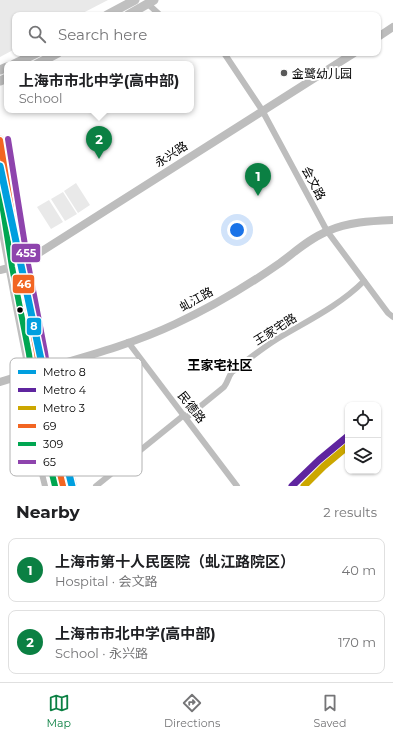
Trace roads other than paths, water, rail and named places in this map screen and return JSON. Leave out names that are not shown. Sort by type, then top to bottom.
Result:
[{"type":"main road","points":[[113,12],[135,0]]},
{"type":"main road","points":[[133,12],[151,2]]},
{"type":"main road","points":[[20,61],[31,56]]},
{"type":"main road","points":[[43,61],[52,56]]},
{"type":"main road","points":[[0,140],[37,358]]},
{"type":"main road","points":[[0,214],[27,358]]},
{"type":"main road","points":[[55,476],[57,486]]},
{"type":"main road","points":[[60,476],[63,486]]},
{"type":"street","points":[[151,2],[158,12]]},
{"type":"street","points":[[381,35],[393,27]]},
{"type":"street","name":"会文路","points":[[226,56],[262,110],[327,231],[388,313],[393,317]]},
{"type":"street","name":"永兴路","points":[[0,270],[20,265],[349,56]]},
{"type":"street","name":"虬江路","points":[[77,358],[128,342],[174,325],[198,313],[248,284],[327,231],[353,223],[393,220]]},
{"type":"street","name":"王家宅路","points":[[142,450],[224,387],[232,372],[275,341],[348,296],[364,280]]},
{"type":"street","name":"民德路","points":[[128,342],[140,358]]},
{"type":"street","name":"民德路","points":[[142,360],[238,486]]},
{"type":"street","name":"虬江路","points":[[0,382],[10,379]]},
{"type":"street","points":[[42,476],[45,486]]},
{"type":"street","points":[[72,476],[74,486]]},
{"type":"street","name":"王家宅路","points":[[96,486],[109,476]]},
{"type":"metro line","name":"8","points":[[0,166],[41,358]]},
{"type":"metro line","name":"4","points":[[292,486],[319,460],[346,438]]},
{"type":"metro line","name":"3","points":[[304,486],[324,466],[345,448]]},
{"type":"metro line","name":"8","points":[[70,476],[72,486]]},
{"type":"place","name":"金鹭幼儿园","points":[[284,73]]},
{"type":"place","name":"上海市市北中学(高中部)","points":[[99,159]]},
{"type":"place","name":"上海市第十人民医院（虬江路院区）","points":[[258,196]]},
{"type":"district","name":"王家宅社区","points":[[220,365]]}]
